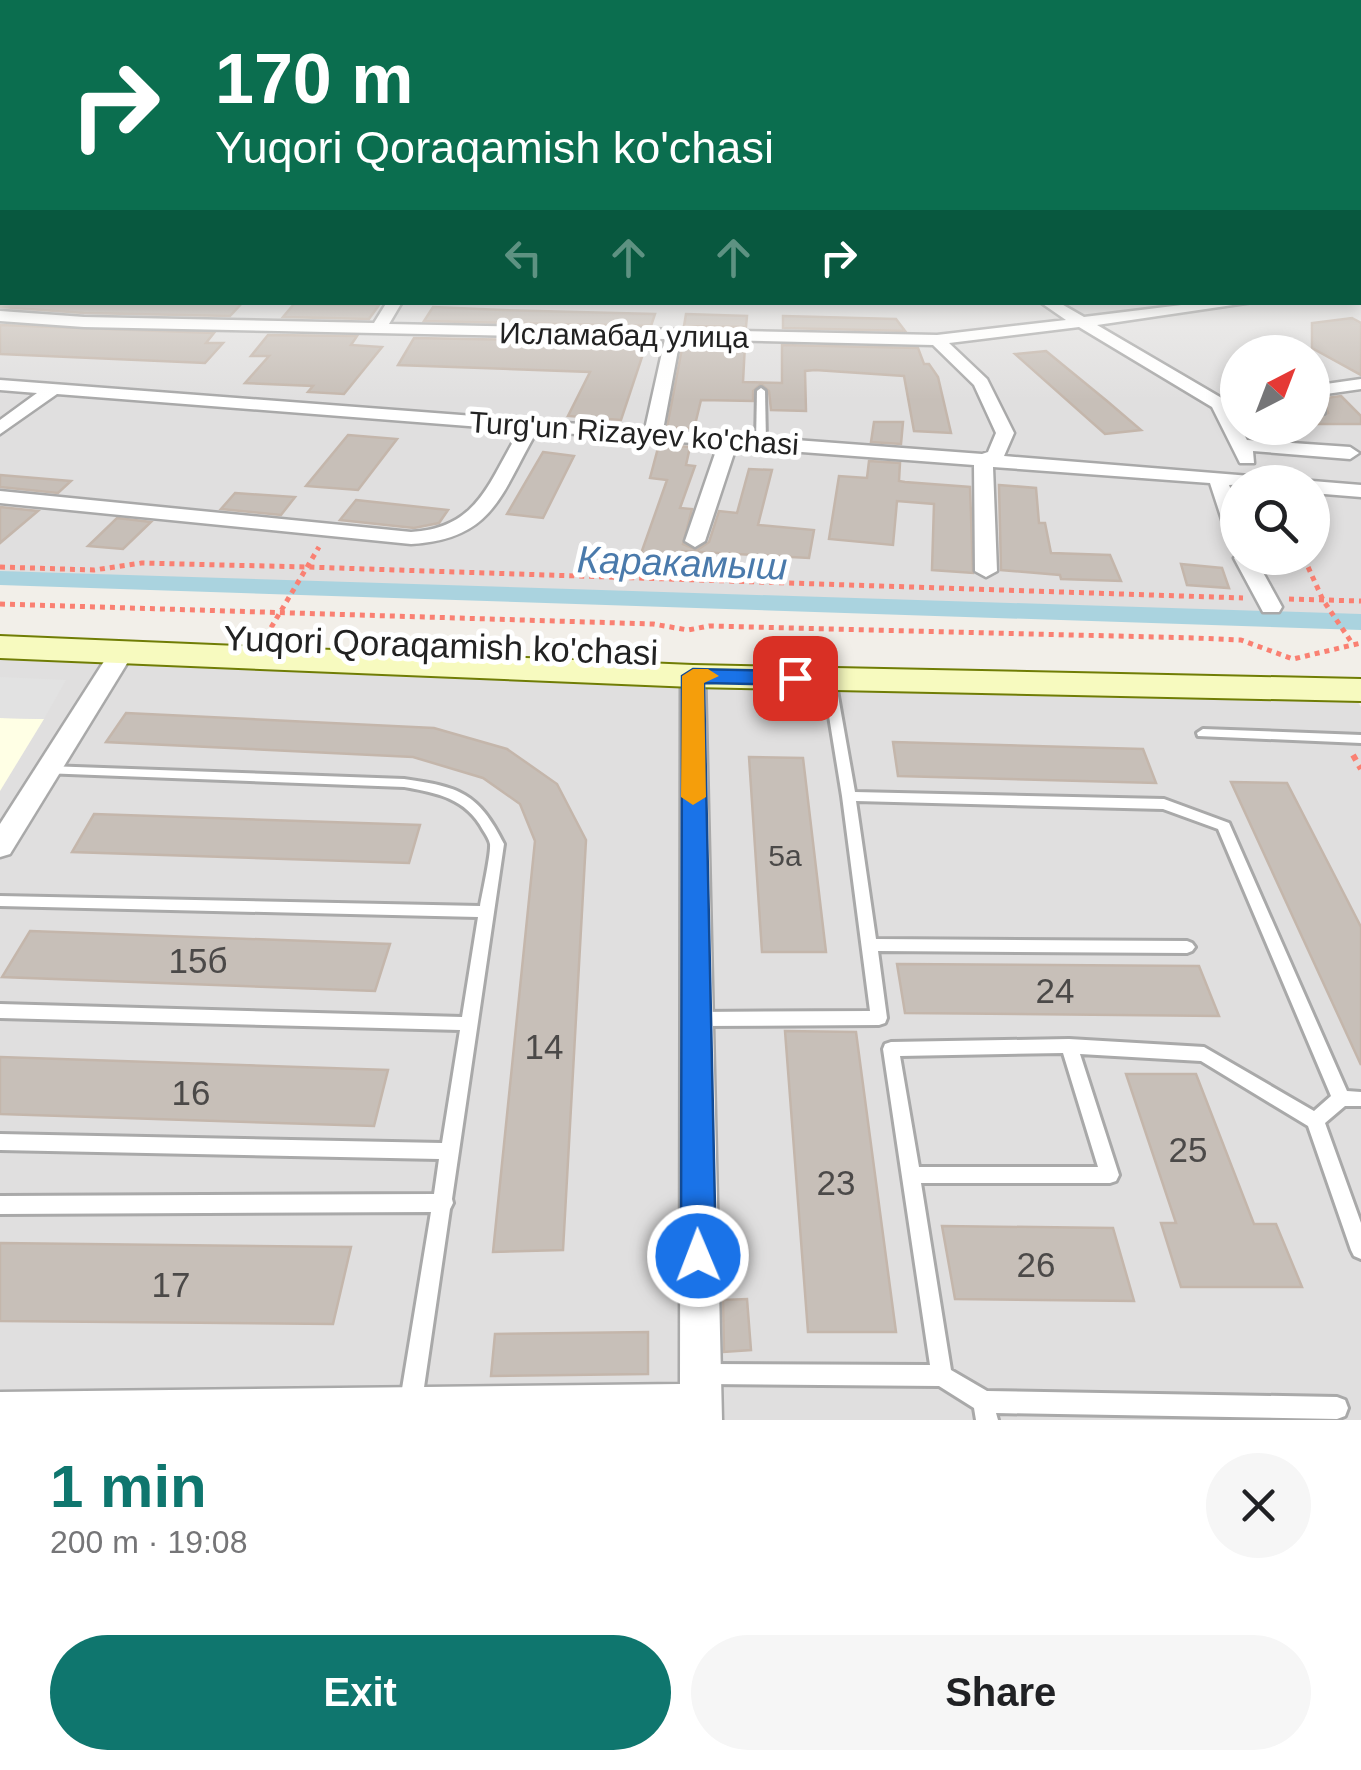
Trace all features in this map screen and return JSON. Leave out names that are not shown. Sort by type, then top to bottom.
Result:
[{"type":"main road","name":"Yuqori Qoraqamish ko'chasi","points":[[0,628],[276,618],[694,655],[1357,674]]},
{"type":"main road","name":"Yuqori Qoraqamish ko'chasi","points":[[0,648],[693,676],[1357,674]]},
{"type":"street","points":[[379,328],[393,305]]},
{"type":"street","points":[[1053,305],[1220,399]]},
{"type":"street","name":"Исламабад улица","points":[[0,316],[84,322],[937,340],[1223,305]]},
{"type":"street","points":[[653,434],[673,336]]},
{"type":"street","points":[[937,340],[981,383],[1004,433],[996,455],[983,461],[986,571]]},
{"type":"street","points":[[1330,388],[1361,384]]},
{"type":"street","name":"Turg'un Rizayev ko'chasi","points":[[0,386],[1220,477]]},
{"type":"street","points":[[0,429],[52,390]]},
{"type":"street","points":[[0,497],[411,538],[458,530],[473,519],[532,425]]},
{"type":"street","points":[[695,541],[729,440]]},
{"type":"street","points":[[1241,445],[1350,453]]},
{"type":"street","points":[[1241,445],[1251,465]]},
{"type":"street","points":[[1217,477],[1220,486]]},
{"type":"street","points":[[1330,488],[1361,491]]},
{"type":"street","points":[[1254,575],[1268,603]]},
{"type":"street","points":[[0,848],[122,652]]},
{"type":"street","points":[[0,1413],[410,1408],[469,1414],[701,1400],[693,676]]},
{"type":"lane","points":[[761,391],[762,442]]},
{"type":"lane","points":[[694,1019],[879,1018],[829,678]]},
{"type":"lane","points":[[1203,733],[1361,739]]},
{"type":"lane","points":[[48,770],[404,783],[440,788],[470,799],[486,818],[497,844],[410,1408]]},
{"type":"lane","points":[[849,796],[1164,804],[1224,826],[1341,1098]]},
{"type":"lane","points":[[0,901],[487,912]]},
{"type":"lane","points":[[868,944],[1187,948]]},
{"type":"lane","points":[[0,1011],[468,1024]]},
{"type":"lane","points":[[911,1175],[1110,1176],[1069,1046]]},
{"type":"lane","points":[[1337,1408],[986,1411],[942,1376],[891,1049],[1069,1046],[1204,1054],[1315,1121],[1361,1250]]},
{"type":"lane","points":[[1315,1121],[1341,1098],[1361,1099]]},
{"type":"lane","points":[[0,1142],[451,1151]]},
{"type":"lane","points":[[0,1205],[444,1203]]},
{"type":"lane","points":[[701,1400],[942,1376]]},
{"type":"path","points":[[276,618],[329,530]]},
{"type":"path","points":[[0,567],[94,570],[142,563],[306,567],[1268,603],[1361,602]]},
{"type":"path","points":[[1312,575],[1357,674]]},
{"type":"path","points":[[0,604],[276,618],[653,624],[688,630],[709,626],[1241,640],[1293,660],[1357,674]]},
{"type":"shaded area","points":[[0,305],[1361,305],[1361,622],[0,578]]},
{"type":"shaded area","points":[[0,647],[1350,690],[1361,707],[1361,1420],[0,1420]]},
{"type":"shaded area","points":[[0,677],[66,680],[44,719],[0,718]]},
{"type":"shaded area","points":[[0,718],[44,719],[0,791]]},
{"type":"building","points":[[0,305],[240,305],[230,316]]},
{"type":"building","points":[[293,305],[379,305],[369,319],[283,317]]},
{"type":"building","points":[[433,307],[655,314],[651,326],[424,321]]},
{"type":"building","points":[[686,314],[747,316],[746,327],[684,326]]},
{"type":"building","points":[[783,316],[896,319],[905,331],[783,328]]},
{"type":"building","points":[[1352,318],[1361,323],[1361,375],[1330,358],[1330,335],[1312,335],[1312,323]]},
{"type":"building","points":[[0,325],[214,333],[206,343],[223,343],[205,363],[0,354]]},
{"type":"building","points":[[268,335],[357,336],[351,345],[382,347],[344,394],[308,392],[313,386],[245,383],[269,356],[251,356]]},
{"type":"building","points":[[414,338],[647,342],[621,420],[568,416],[590,372],[398,365]]},
{"type":"building","points":[[683,343],[745,344],[743,382],[782,383],[782,345],[918,348],[924,364],[929,364],[938,377],[951,433],[914,431],[904,376],[815,370],[805,371],[806,411],[771,410],[769,391],[761,384],[753,391],[753,401],[701,400],[694,429],[667,427]]},
{"type":"building","points":[[1046,351],[1141,430],[1105,434],[1015,354]]},
{"type":"building","points":[[1341,396],[1361,416],[1361,424],[1330,424],[1330,397]]},
{"type":"building","points":[[874,422],[903,422],[901,444],[871,442]]},
{"type":"building","points":[[348,435],[397,439],[358,490],[306,486]]},
{"type":"building","points":[[659,444],[690,447],[686,465],[695,466],[680,508],[692,509],[683,544],[697,550],[709,542],[719,511],[737,513],[749,469],[772,470],[758,525],[814,530],[809,558],[682,551],[676,568],[637,565],[667,480],[650,478]]},
{"type":"building","points":[[543,452],[574,456],[543,518],[507,514]]},
{"type":"building","points":[[869,461],[900,463],[899,481],[970,487],[973,573],[932,570],[934,504],[897,501],[893,545],[829,539],[839,476],[867,478]]},
{"type":"building","points":[[0,475],[71,481],[58,493],[0,487]]},
{"type":"building","points":[[999,485],[1036,488],[1039,523],[1045,523],[1051,553],[1110,555],[1121,581],[1061,579],[1060,575],[1001,570]]},
{"type":"building","points":[[235,493],[295,497],[281,515],[221,509]]},
{"type":"building","points":[[356,500],[448,510],[439,523],[414,528],[340,520]]},
{"type":"building","points":[[0,507],[38,511],[0,543]]},
{"type":"building","points":[[117,518],[151,522],[123,549],[88,546]]},
{"type":"building","points":[[1181,564],[1220,568],[1229,588],[1187,585]]},
{"type":"building","points":[[126,713],[434,728],[507,749],[557,784],[586,840],[563,1250],[493,1252],[535,841],[520,804],[483,778],[413,757],[106,742]]},
{"type":"building","points":[[893,742],[1143,749],[1156,783],[898,776]]},
{"type":"building","points":[[749,757],[803,758],[826,952],[762,952]]},
{"type":"building","points":[[1231,782],[1287,783],[1361,927],[1361,1065]]},
{"type":"building","points":[[94,814],[420,825],[409,863],[72,852]]},
{"type":"building","points":[[30,931],[390,944],[375,991],[2,977]]},
{"type":"building","points":[[897,964],[1199,966],[1219,1016],[905,1013]]},
{"type":"building","points":[[785,1031],[856,1032],[896,1332],[808,1332]]},
{"type":"building","points":[[0,1057],[388,1070],[374,1126],[0,1114]]},
{"type":"building","points":[[1126,1074],[1196,1074],[1254,1224],[1276,1224],[1302,1287],[1181,1287],[1161,1223],[1176,1223]]},
{"type":"building","points":[[942,1226],[1113,1228],[1134,1301],[955,1299]]},
{"type":"building","points":[[0,1243],[351,1247],[333,1324],[0,1321]]},
{"type":"building","points":[[747,1299],[751,1350],[724,1352],[723,1300]]},
{"type":"building","points":[[648,1332],[648,1374],[491,1376],[495,1334]]},
{"type":"waterway","name":"Каракамыш","points":[[0,578],[1361,622]]},
{"type":"slow traffic","points":[[693,797],[693,676],[708,676]]},
{"type":"route","points":[[698,1256],[693,676],[795,678]]}]
